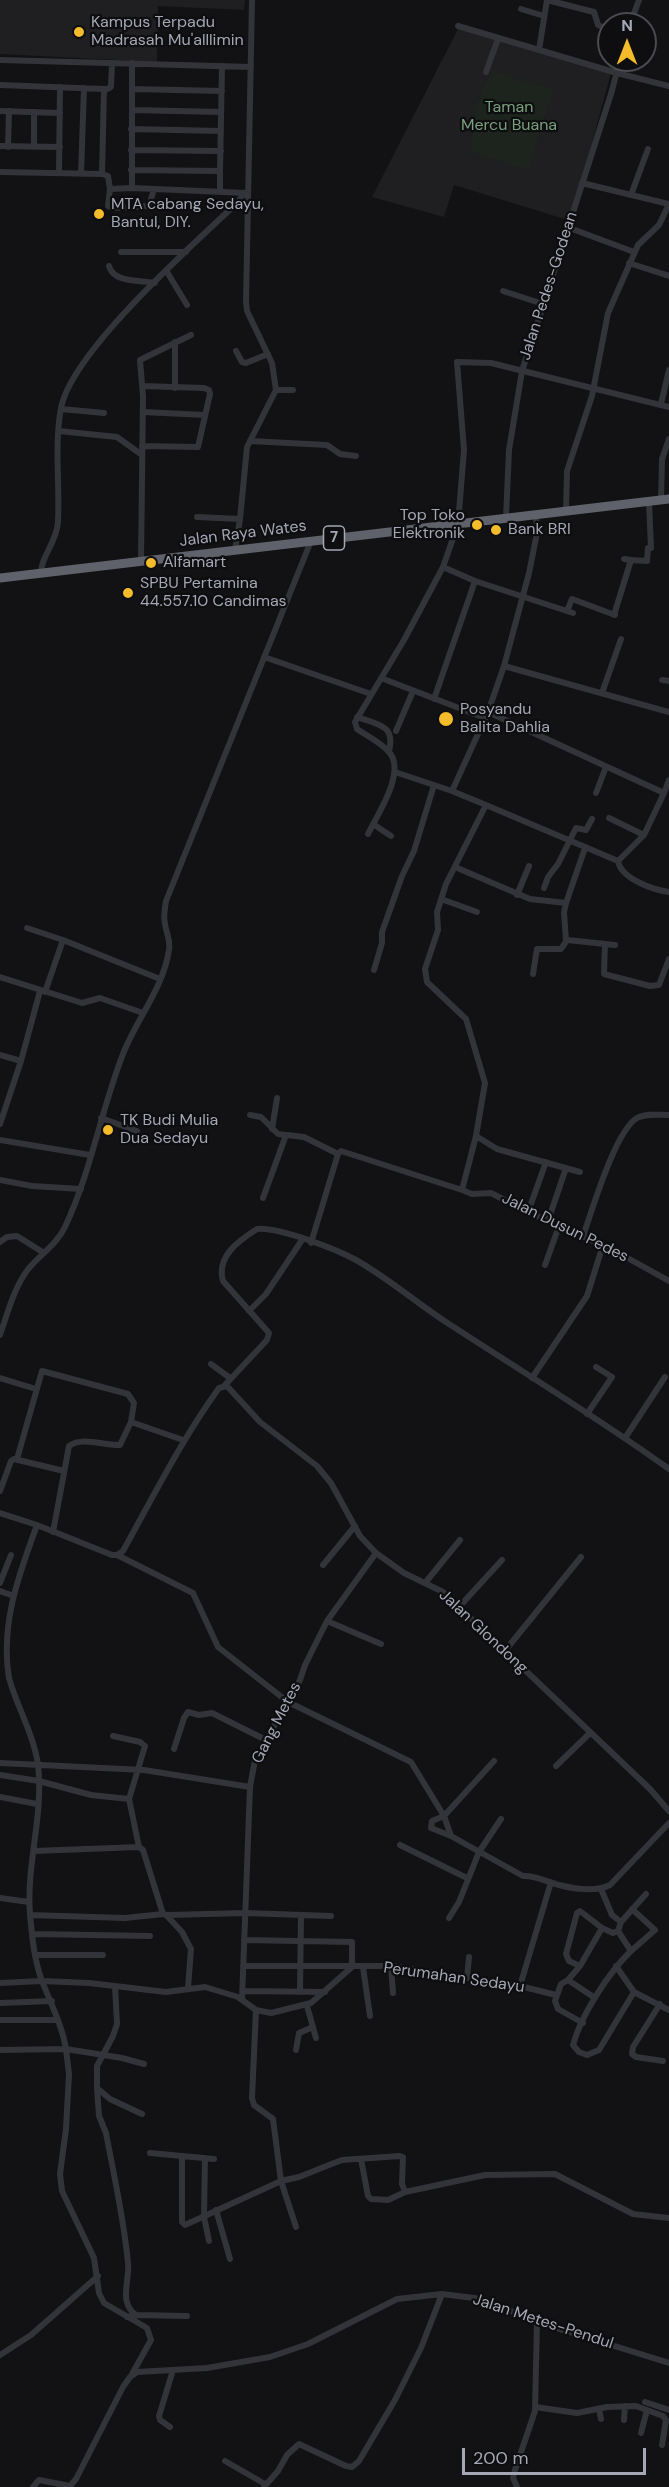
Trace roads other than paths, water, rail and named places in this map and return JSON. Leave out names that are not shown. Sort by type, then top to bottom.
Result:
[{"type":"highway","name":"Jalan Raya Wates","points":[[0,578],[665,500]]},
{"type":"street","points":[[235,550],[245,458],[250,441],[276,390],[274,372],[268,354],[247,311],[246,302],[246,193],[252,0]]},
{"type":"street","points":[[539,50],[547,0],[594,12],[597,21]]},
{"type":"street","points":[[521,9],[544,16]]},
{"type":"street","points":[[458,26],[669,86]]},
{"type":"street","points":[[486,72],[498,39]]},
{"type":"street","points":[[0,60],[251,67]]},
{"type":"street","points":[[0,85],[105,90],[111,87],[112,63]]},
{"type":"street","points":[[132,63],[132,188]]},
{"type":"street","points":[[220,192],[222,66]]},
{"type":"street","name":"Jalan Pedes-Godean","points":[[506,518],[509,450],[522,371],[617,73]]},
{"type":"street","points":[[59,173],[60,87]]},
{"type":"street","points":[[81,174],[84,88]]},
{"type":"street","points":[[132,89],[222,91]]},
{"type":"street","points":[[102,174],[105,90]]},
{"type":"street","points":[[132,110],[221,112]]},
{"type":"street","points":[[0,111],[60,113]]},
{"type":"street","points":[[8,147],[9,111]]},
{"type":"street","points":[[34,112],[34,147]]},
{"type":"street","points":[[131,129],[221,131]]},
{"type":"street","points":[[0,146],[60,147]]},
{"type":"street","points":[[131,150],[221,151]]},
{"type":"street","points":[[631,195],[648,150]]},
{"type":"street","points":[[131,170],[220,171]]},
{"type":"street","points":[[0,172],[102,174],[108,176],[110,189],[108,206],[113,208],[149,206],[154,189]]},
{"type":"street","points":[[566,511],[567,471],[594,387],[608,313],[634,252],[638,245],[659,225],[669,204],[582,183]]},
{"type":"street","points":[[110,189],[246,193]]},
{"type":"street","points":[[41,573],[42,562],[57,534],[61,409],[79,368],[128,310],[246,193]]},
{"type":"street","points":[[567,226],[634,252]]},
{"type":"street","points":[[121,252],[187,252]]},
{"type":"street","points":[[629,263],[669,276]]},
{"type":"street","points":[[109,266],[110,272],[117,277],[155,283]]},
{"type":"street","points":[[166,272],[187,305]]},
{"type":"street","points":[[503,291],[543,304]]},
{"type":"street","points":[[141,561],[141,359],[191,335]]},
{"type":"street","points":[[175,342],[175,387]]},
{"type":"street","points":[[236,351],[242,362],[246,363],[268,354]]},
{"type":"street","points":[[368,834],[393,782],[394,759],[389,752],[354,726],[443,567],[458,524],[464,450],[457,362],[491,363],[669,407]]},
{"type":"street","points":[[661,404],[669,370]]},
{"type":"street","points":[[142,386],[209,390],[198,447],[142,446]]},
{"type":"street","points":[[276,390],[293,390]]},
{"type":"street","points":[[61,409],[104,413]]},
{"type":"street","points":[[142,412],[205,415]]},
{"type":"street","points":[[60,431],[117,437],[142,455]]},
{"type":"street","points":[[665,500],[662,459],[669,439]]},
{"type":"street","points":[[250,441],[327,445],[334,452],[356,456]]},
{"type":"street","points":[[443,567],[475,581],[570,612],[572,599],[615,615],[627,560],[647,561],[648,548],[651,548],[649,502]]},
{"type":"street","points":[[452,791],[486,715],[504,666],[537,533],[536,514]]},
{"type":"street","points":[[196,517],[240,519]]},
{"type":"street","points":[[0,1335],[16,1289],[44,1253],[55,1243],[81,1189],[101,1118],[123,1054],[152,1000],[170,948],[164,922],[166,901],[311,541]]},
{"type":"street","points":[[434,699],[475,581]]},
{"type":"street","points":[[602,693],[621,639]]},
{"type":"street","points":[[264,657],[371,694]]},
{"type":"street","points":[[504,666],[668,709]]},
{"type":"street","points":[[381,678],[434,699],[486,715],[664,793]]},
{"type":"street","points":[[396,731],[413,691]]},
{"type":"street","points":[[357,717],[383,726],[387,730],[392,741],[389,752]]},
{"type":"street","points":[[596,793],[606,767]]},
{"type":"street","points":[[395,772],[452,791],[618,861],[621,869],[646,887],[669,892]]},
{"type":"street","points":[[618,861],[644,836],[662,802],[669,780]]},
{"type":"street","points":[[374,970],[382,943],[382,932],[402,876],[414,851],[434,785]]},
{"type":"street","points":[[662,802],[669,806]]},
{"type":"street","points":[[462,1191],[486,1090],[484,1076],[463,1015],[428,982],[425,976],[438,930],[437,912],[441,899],[486,805]]},
{"type":"street","points":[[609,818],[644,836]]},
{"type":"street","points":[[544,888],[576,828],[586,830],[592,819]]},
{"type":"street","points":[[373,824],[391,836]]},
{"type":"street","points":[[533,974],[537,949],[561,950],[566,940],[564,912],[585,848]]},
{"type":"street","points":[[517,895],[529,866]]},
{"type":"street","points":[[455,867],[517,895],[530,899],[566,903]]},
{"type":"street","points":[[441,899],[477,912]]},
{"type":"street","points":[[27,928],[63,940],[160,980]]},
{"type":"street","points":[[0,1124],[43,991],[63,940]]},
{"type":"street","points":[[566,940],[615,945]]},
{"type":"street","points":[[605,944],[604,974],[650,986],[659,985],[669,959]]},
{"type":"street","points":[[0,977],[84,1004],[96,999],[104,999],[143,1013]]},
{"type":"street","points":[[0,1056],[21,1061]]},
{"type":"street","points":[[272,1129],[277,1098]]},
{"type":"street","points":[[583,1236],[608,1164],[632,1123],[637,1118],[649,1114],[669,1115]]},
{"type":"street","name":"Jalan Dusun Pedes","points":[[250,1115],[261,1117],[278,1134],[304,1137],[338,1154],[343,1151],[472,1194],[491,1193],[603,1245],[669,1281]]},
{"type":"street","points":[[101,1118],[137,1131]]},
{"type":"street","points":[[263,1198],[286,1135]]},
{"type":"street","points":[[476,1136],[497,1149],[580,1172]]},
{"type":"street","points":[[0,1140],[90,1155]]},
{"type":"street","points":[[311,1243],[338,1154]]},
{"type":"street","points":[[528,1212],[546,1162]]},
{"type":"street","points":[[548,1221],[566,1168]]},
{"type":"street","points":[[0,1180],[32,1186],[81,1189]]},
{"type":"street","points":[[545,1265],[559,1226]]},
{"type":"street","points":[[117,1555],[123,1551],[183,1440],[219,1388],[224,1386],[269,1337],[267,1329],[223,1281],[220,1272],[221,1263],[228,1252],[257,1229],[273,1230],[302,1239],[358,1261],[669,1469]]},
{"type":"street","points":[[0,1242],[17,1236],[44,1253]]},
{"type":"street","points":[[249,1311],[266,1294],[302,1239]]},
{"type":"street","points":[[532,1378],[587,1296],[603,1245]]},
{"type":"street","points":[[211,1364],[230,1378]]},
{"type":"street","points":[[587,1414],[612,1377],[596,1367]]},
{"type":"street","points":[[17,1460],[42,1371],[128,1394],[134,1403],[131,1422],[120,1445],[73,1443],[67,1451],[53,1532]]},
{"type":"street","points":[[625,1438],[665,1377]]},
{"type":"street","points":[[0,1378],[36,1389]]},
{"type":"street","name":"Jalan Glondong","points":[[224,1386],[231,1389],[260,1422],[317,1466],[331,1483],[360,1536],[376,1553],[404,1574],[442,1592],[650,1789],[669,1811]]},
{"type":"street","points":[[131,1422],[183,1440]]},
{"type":"street","points":[[0,1491],[11,1461],[17,1460],[64,1471]]},
{"type":"street","points":[[0,1513],[117,1555],[193,1593],[218,1647],[227,1656],[288,1702],[409,1761],[419,1772],[444,1816],[451,1836]]},
{"type":"street","points":[[33,2487],[37,2481],[43,2479],[58,2485],[72,2486],[151,2336],[147,2328],[104,2303],[99,2293],[94,2258],[65,2200],[60,2182],[69,2074],[66,2049],[58,2020],[42,1981],[35,1954],[29,1902],[39,1781],[38,1764],[9,1679],[3,1636],[12,1595],[37,1525]]},
{"type":"street","points":[[323,1565],[355,1526]]},
{"type":"street","points":[[425,1583],[459,1540]]},
{"type":"street","name":"Gang Metes","points":[[242,2000],[250,1786],[255,1760],[268,1741],[327,1621],[376,1553]]},
{"type":"street","points":[[0,1583],[11,1555]]},
{"type":"street","points":[[504,1652],[581,1557]]},
{"type":"street","points":[[459,1607],[502,1560]]},
{"type":"street","points":[[7,1565],[20,1570]]},
{"type":"street","points":[[0,1591],[12,1595]]},
{"type":"street","points":[[327,1621],[381,1644]]},
{"type":"street","points":[[174,1749],[188,1712],[199,1715],[212,1713],[268,1741]]},
{"type":"street","points":[[556,1766],[590,1733]]},
{"type":"street","points":[[113,1736],[144,1744],[129,1799],[139,1847],[165,1914],[186,1937],[191,1949],[188,1988]]},
{"type":"street","points":[[494,1761],[444,1816],[432,1821],[430,1826],[523,1876],[530,1875],[551,1882],[601,1889],[610,1885],[669,1823]]},
{"type":"street","points":[[0,1763],[138,1770],[250,1786]]},
{"type":"street","points":[[0,1775],[39,1781],[91,1795],[129,1799]]},
{"type":"street","points":[[0,1797],[37,1804]]},
{"type":"street","points":[[449,1918],[459,1902],[479,1852],[501,1819]]},
{"type":"street","points":[[400,1845],[467,1878]]},
{"type":"street","points":[[34,1851],[139,1847]]},
{"type":"street","points":[[520,1986],[551,1882]]},
{"type":"street","points":[[601,1889],[612,1915],[621,1922]]},
{"type":"street","points":[[618,1931],[621,1922],[646,1894]]},
{"type":"street","points":[[0,1898],[29,1902]]},
{"type":"street","points":[[632,1909],[655,1930],[616,1966],[595,1998],[573,2044],[575,2049],[584,2054],[599,2050],[634,1992]]},
{"type":"street","points":[[580,1966],[569,1960],[566,1954],[577,1913],[582,1912],[602,1928],[613,1933],[618,1931]]},
{"type":"street","points":[[30,1915],[138,1917],[165,1914],[245,1913],[331,1916]]},
{"type":"street","points":[[300,1992],[301,1915]]},
{"type":"street","points":[[583,2023],[558,2009],[555,2001],[556,1995],[561,1984],[568,1980],[580,1966],[602,1928]]},
{"type":"street","points":[[618,1931],[631,1951]]},
{"type":"street","points":[[32,1934],[150,1936]]},
{"type":"street","points":[[0,1983],[42,1981],[166,1992],[196,1986],[214,1989],[242,2000],[256,2010],[276,2013],[306,2006],[352,1967],[352,1942],[244,1940]]},
{"type":"street","points":[[35,1954],[103,1955]]},
{"type":"street","points":[[467,1978],[469,1957]]},
{"type":"street","name":"Perumahan Sedayu","points":[[243,1966],[391,1966],[520,1986],[556,1995]]},
{"type":"street","points":[[391,1966],[393,1994]]},
{"type":"street","points":[[616,1966],[634,1992],[669,2010]]},
{"type":"street","points":[[363,1967],[370,2016]]},
{"type":"street","points":[[568,1980],[595,1998]]},
{"type":"street","points":[[115,1986],[117,2024],[97,2066],[97,2088],[99,2116],[106,2133],[128,2263],[125,2301],[129,2310],[136,2315]]},
{"type":"street","points":[[243,1991],[325,1992]]},
{"type":"street","points":[[0,2003],[52,2001]]},
{"type":"street","points":[[660,2004],[633,2047],[632,2054],[636,2057],[663,2061]]},
{"type":"street","points":[[306,2006],[316,2038]]},
{"type":"street","points":[[256,2010],[252,2098],[254,2105],[273,2119],[281,2181],[296,2227]]},
{"type":"street","points":[[0,2020],[58,2020]]},
{"type":"street","points":[[296,2050],[298,2034],[313,2027]]},
{"type":"street","points":[[0,2050],[66,2049],[102,2054],[144,2064]]},
{"type":"street","points":[[97,2088],[110,2099],[142,2114]]},
{"type":"street","points":[[150,2153],[214,2159]]},
{"type":"street","points":[[182,2156],[182,2222],[187,2225],[281,2181],[299,2177],[342,2160],[403,2157],[402,2184],[405,2192]]},
{"type":"street","points":[[205,2158],[204,2217],[209,2241]]},
{"type":"street","points":[[361,2159],[368,2196],[371,2199],[388,2200],[405,2192],[485,2175],[555,2174],[633,2214],[669,2218]]},
{"type":"street","points":[[216,2210],[230,2259]]},
{"type":"street","points":[[0,2355],[31,2335],[98,2276]]},
{"type":"street","points":[[225,2461],[265,2485],[299,2444],[352,2467],[359,2461],[395,2400],[421,2348],[442,2294]]},
{"type":"street","name":"Jalan Metes-Pendul","points":[[132,2374],[141,2371],[228,2365],[276,2356],[308,2344],[397,2299],[442,2294],[482,2299],[537,2322],[669,2363]]},
{"type":"street","points":[[126,2317],[136,2315],[187,2316]]},
{"type":"street","points":[[517,2487],[513,2478],[515,2469],[535,2407],[537,2322]]},
{"type":"street","points":[[170,2427],[160,2420],[159,2412],[173,2370]]},
{"type":"street","points":[[645,2402],[669,2410]]},
{"type":"street","points":[[535,2407],[576,2414],[625,2406],[647,2410],[663,2416],[666,2420],[662,2445]]},
{"type":"street","points":[[624,2420],[625,2406]]},
{"type":"street","points":[[600,2409],[601,2419]]},
{"type":"street","points":[[641,2433],[647,2410]]},
{"type":"place","name":"Kampus Terpadu Madrasah Mu'alllimin","points":[[79,32]]},
{"type":"place","name":"MTA cabang Sedayu, Bantul, DIY.","points":[[99,214]]},
{"type":"place","name":"Top Toko Elektronik","points":[[477,525]]},
{"type":"place","name":"Bank BRI","points":[[496,530]]},
{"type":"place","name":"Alfamart","points":[[151,563]]},
{"type":"place","name":"SPBU Pertamina 44.557.10 Candimas","points":[[128,593]]},
{"type":"place","name":"Posyandu Balita Dahlia","points":[[446,719]]},
{"type":"place","name":"TK Budi Mulia Dua Sedayu","points":[[108,1130]]},
{"type":"park label","name":"Taman Mercu Buana","points":[[509,117]]}]
